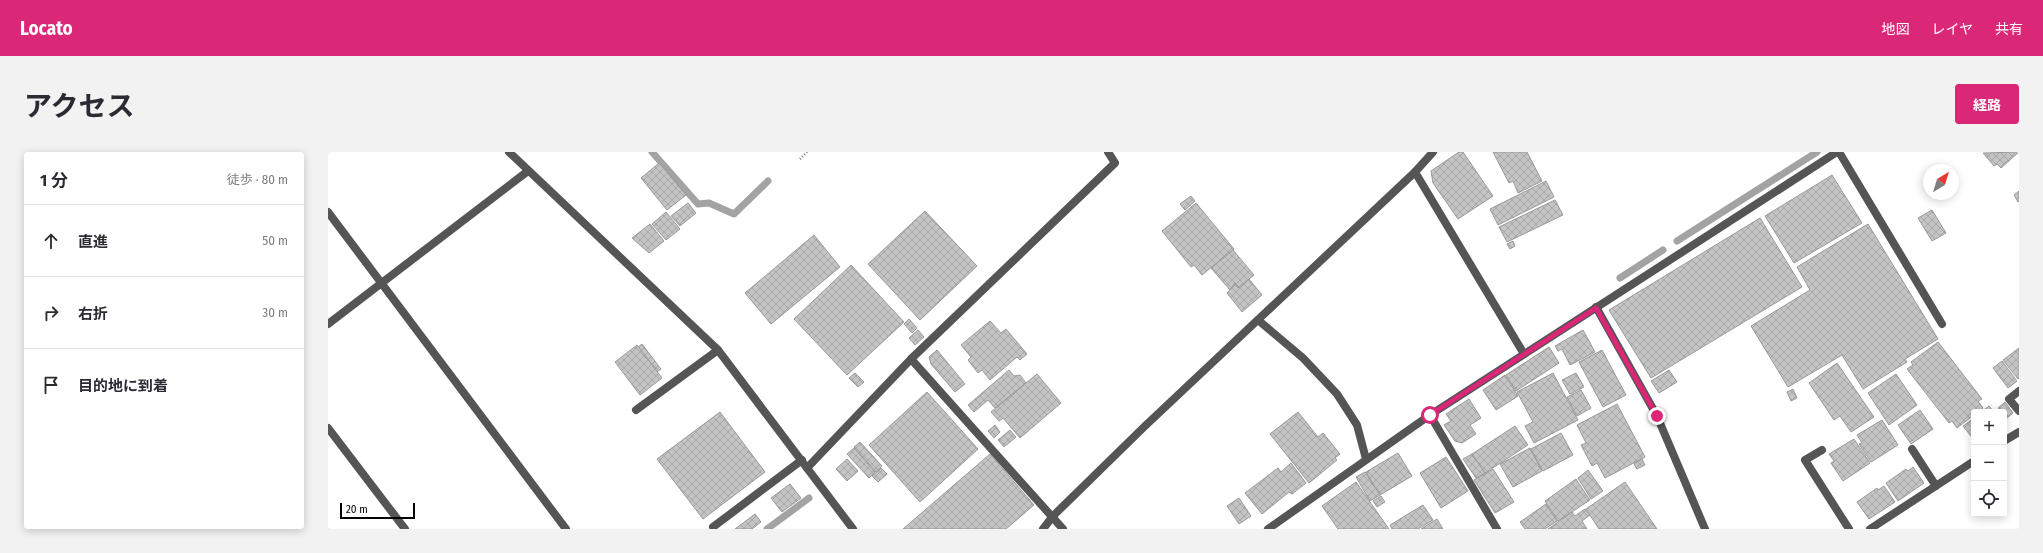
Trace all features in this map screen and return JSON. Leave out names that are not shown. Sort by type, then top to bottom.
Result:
[{"type":"street","points":[[509,152],[718,350],[853,529]]},
{"type":"street","points":[[807,468],[911,360],[1115,163],[1108,152]]},
{"type":"street","points":[[1043,529],[1053,516],[1145,426],[1415,172],[1433,152]]},
{"type":"street","points":[[1268,529],[1430,415],[1838,152],[1942,324]]},
{"type":"street","points":[[328,324],[528,171]]},
{"type":"street","points":[[1415,172],[1524,354]]},
{"type":"street","points":[[328,212],[566,529]]},
{"type":"street","points":[[1596,308],[1657,416],[1704,529]]},
{"type":"street","points":[[1258,320],[1303,358],[1337,394],[1357,425],[1366,459]]},
{"type":"street","points":[[636,410],[718,350]]},
{"type":"street","points":[[911,360],[1053,516],[1063,529]]},
{"type":"street","points":[[2019,391],[2009,399],[2019,411]]},
{"type":"street","points":[[1430,415],[1497,529]]},
{"type":"street","points":[[328,428],[405,529]]},
{"type":"street","points":[[2007,439],[2019,432]]},
{"type":"street","points":[[1912,449],[1936,486]]},
{"type":"street","points":[[1822,450],[1805,460],[1849,529]]},
{"type":"street","points":[[713,527],[802,460]]},
{"type":"street","points":[[1870,529],[1971,463]]},
{"type":"path","points":[[800,159],[807,152]]},
{"type":"building","points":[[1459,152],[1463,152],[1493,196],[1458,219],[1433,183],[1431,171]]},
{"type":"building","points":[[1493,152],[1527,152],[1542,181],[1518,193],[1513,181],[1509,183]]},
{"type":"building","points":[[2019,152],[2001,168],[1997,164],[1994,166],[1983,153]]},
{"type":"building","points":[[659,163],[686,195],[667,210],[641,178]]},
{"type":"building","points":[[1832,175],[1862,223],[1794,263],[1765,216]]},
{"type":"building","points":[[1546,181],[1554,197],[1498,225],[1490,209]]},
{"type":"building","points":[[2019,191],[2019,201],[2018,202],[2014,195]]},
{"type":"building","points":[[1191,196],[1195,201],[1185,210],[1180,204]]},
{"type":"building","points":[[1555,200],[1563,215],[1507,242],[1499,227]]},
{"type":"building","points":[[688,203],[696,213],[680,226],[671,216]]},
{"type":"building","points":[[1196,203],[1234,249],[1202,275],[1194,265],[1191,267],[1162,231]]},
{"type":"building","points":[[1932,210],[1946,233],[1932,241],[1918,218]]},
{"type":"building","points":[[925,211],[977,266],[920,320],[868,264]]},
{"type":"building","points":[[666,212],[680,229],[666,240],[652,224]]},
{"type":"building","points":[[1760,218],[1802,287],[1651,378],[1609,310]]},
{"type":"building","points":[[650,224],[664,241],[649,253],[632,238]]},
{"type":"building","points":[[1868,224],[1938,339],[1905,359],[1907,362],[1863,389],[1842,355],[1788,387],[1751,326],[1810,290],[1797,267]]},
{"type":"building","points":[[814,235],[840,267],[771,324],[745,293]]},
{"type":"building","points":[[1513,241],[1515,246],[1510,249],[1507,244]]},
{"type":"building","points":[[1233,250],[1254,275],[1238,288],[1235,283],[1230,290],[1211,268]]},
{"type":"building","points":[[851,265],[904,322],[847,375],[794,319]]},
{"type":"building","points":[[1249,279],[1262,295],[1242,312],[1227,293],[1235,284],[1238,288]]},
{"type":"building","points":[[909,319],[917,328],[912,333],[904,324]]},
{"type":"building","points":[[990,321],[1001,333],[1006,329],[1027,354],[1020,360],[1017,357],[990,380],[982,370],[978,373],[968,360],[971,357],[961,345]]},
{"type":"building","points":[[918,330],[924,337],[915,345],[909,338]]},
{"type":"building","points":[[1583,330],[1595,352],[1570,365],[1562,349],[1558,351],[1555,346]]},
{"type":"building","points":[[1938,342],[1982,399],[1978,401],[1983,408],[1971,409],[1971,417],[1957,428],[1952,421],[1949,423],[1907,369],[1913,365],[1911,362]]},
{"type":"building","points":[[642,344],[661,369],[657,372],[638,347]]},
{"type":"building","points":[[637,345],[662,378],[640,395],[615,362]]},
{"type":"building","points":[[1549,347],[1559,363],[1516,391],[1506,375]]},
{"type":"building","points":[[2019,348],[2019,378],[2018,379],[2003,360]]},
{"type":"building","points":[[937,350],[965,384],[955,392],[931,364],[929,357]]},
{"type":"building","points":[[1602,350],[1626,395],[1603,407],[1579,362]]},
{"type":"building","points":[[2002,361],[2017,381],[2008,388],[1993,368]]},
{"type":"building","points":[[1837,363],[1874,417],[1851,432],[1840,416],[1834,420],[1809,383]]},
{"type":"building","points":[[1009,370],[1014,376],[1020,375],[1026,383],[995,408],[988,400],[974,412],[968,405]]},
{"type":"building","points":[[1669,370],[1677,382],[1659,393],[1651,381]]},
{"type":"building","points":[[855,373],[864,382],[858,387],[849,378]]},
{"type":"building","points":[[1553,373],[1578,420],[1534,443],[1525,426],[1533,422],[1517,392]]},
{"type":"building","points":[[1576,373],[1584,387],[1570,394],[1562,380]]},
{"type":"building","points":[[1037,374],[1061,403],[1020,438],[1003,418],[999,421],[991,412]]},
{"type":"building","points":[[1896,374],[1917,405],[1889,425],[1868,393]]},
{"type":"building","points":[[1505,375],[1518,396],[1496,410],[1483,390]]},
{"type":"building","points":[[1793,389],[1797,398],[1791,401],[1787,392]]},
{"type":"building","points":[[1581,390],[1591,408],[1577,416],[1567,397]]},
{"type":"building","points":[[927,392],[978,449],[920,502],[869,445]]},
{"type":"building","points":[[1469,399],[1481,418],[1470,425],[1476,434],[1462,443],[1455,441],[1444,425],[1451,421],[1446,414]]},
{"type":"building","points":[[2005,402],[2013,413],[2007,418],[2007,409],[1998,408]]},
{"type":"building","points":[[1617,404],[1645,457],[1605,478],[1597,463],[1592,466],[1581,445],[1586,443],[1577,425]]},
{"type":"building","points":[[1920,410],[1933,429],[1911,444],[1898,425]]},
{"type":"building","points":[[720,412],[765,472],[703,519],[657,459]]},
{"type":"building","points":[[1298,412],[1318,437],[1323,433],[1340,454],[1335,458],[1337,460],[1309,483],[1270,434]]},
{"type":"building","points":[[1882,420],[1898,445],[1871,462],[1859,444],[1862,443],[1857,435]]},
{"type":"building","points":[[1971,420],[1971,436],[1963,426]]},
{"type":"building","points":[[995,425],[1000,432],[994,438],[988,431]]},
{"type":"building","points":[[1515,426],[1528,445],[1485,473],[1472,454]]},
{"type":"building","points":[[1010,430],[1016,437],[1004,447],[998,440]]},
{"type":"building","points":[[1561,433],[1573,455],[1543,471],[1531,449]]},
{"type":"building","points":[[1854,439],[1870,463],[1843,481],[1831,463],[1834,461],[1829,454]]},
{"type":"building","points":[[860,442],[882,466],[876,472],[854,447]]},
{"type":"building","points":[[854,448],[875,472],[869,478],[847,454]]},
{"type":"building","points":[[1530,448],[1542,471],[1513,487],[1500,464]]},
{"type":"building","points":[[1398,453],[1412,476],[1380,495],[1366,472]]},
{"type":"building","points":[[990,454],[1034,505],[1006,529],[903,529]]},
{"type":"building","points":[[1472,454],[1485,473],[1476,478],[1463,459]]},
{"type":"building","points":[[1446,457],[1468,491],[1441,508],[1420,473]]},
{"type":"building","points":[[847,459],[858,471],[847,481],[836,469]]},
{"type":"building","points":[[1642,459],[1645,465],[1637,469],[1634,464]]},
{"type":"building","points":[[1291,463],[1306,483],[1292,494],[1289,492],[1262,514],[1245,493],[1278,468],[1281,472]]},
{"type":"building","points":[[1913,467],[1924,483],[1898,501],[1886,483],[1906,469],[1908,471]]},
{"type":"building","points":[[881,468],[887,474],[878,482],[872,476]]},
{"type":"building","points":[[1493,469],[1514,502],[1495,513],[1474,480]]},
{"type":"building","points":[[1588,470],[1603,491],[1591,499],[1578,478]]},
{"type":"building","points":[[1365,472],[1380,495],[1370,501],[1356,477]]},
{"type":"building","points":[[1576,479],[1590,500],[1558,521],[1545,501]]},
{"type":"building","points":[[1356,482],[1389,529],[1338,529],[1322,506]]},
{"type":"building","points":[[1625,482],[1657,529],[1599,529],[1586,509]]},
{"type":"building","points":[[790,484],[801,498],[782,512],[771,498]]},
{"type":"building","points":[[1884,486],[1895,502],[1869,519],[1857,502],[1877,488],[1878,490]]},
{"type":"building","points":[[1381,496],[1385,502],[1377,507],[1373,501]]},
{"type":"building","points":[[1239,498],[1251,516],[1239,524],[1227,506]]},
{"type":"building","points":[[1546,504],[1557,521],[1545,529],[1525,529],[1520,522]]},
{"type":"building","points":[[1423,505],[1433,520],[1418,529],[1392,529],[1390,525]]},
{"type":"building","points":[[1585,509],[1590,515],[1582,521],[1587,529],[1548,529],[1572,512],[1575,516]]},
{"type":"building","points":[[755,514],[761,522],[752,529],[735,529]]},
{"type":"building","points":[[1437,519],[1443,529],[1421,529]]},
{"type":"waterway","points":[[652,152],[698,204],[709,203],[734,214],[768,181]]},
{"type":"waterway","points":[[1677,241],[1817,152]]},
{"type":"waterway","points":[[1620,278],[1663,250]]},
{"type":"waterway","points":[[767,529],[809,498]]},
{"type":"route","points":[[1430,415],[1596,308],[1657,416]]}]
